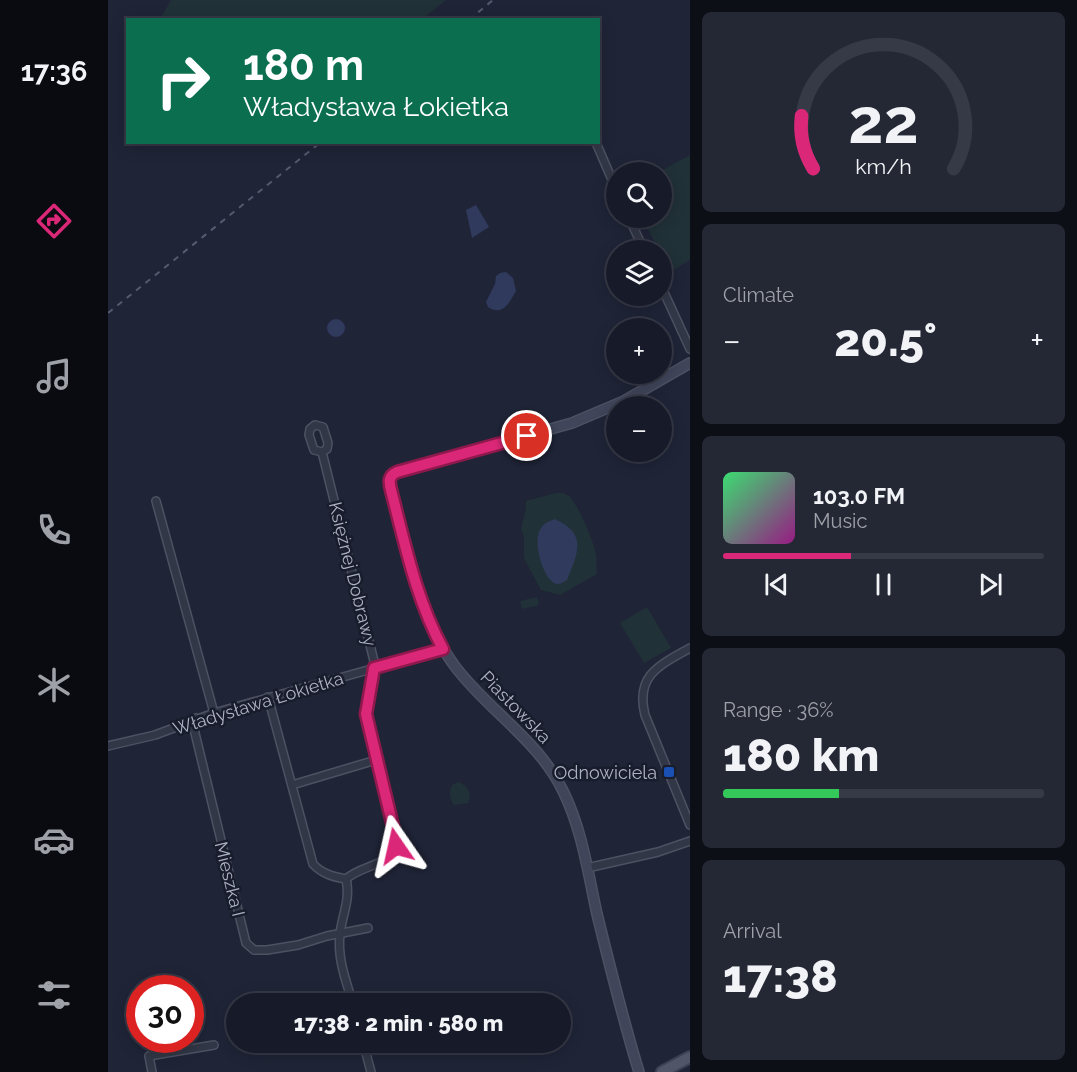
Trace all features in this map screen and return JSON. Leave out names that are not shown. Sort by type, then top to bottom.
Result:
[{"type":"main road","points":[[662,1072],[690,1057]]},
{"type":"street","points":[[597,145],[606,166]]},
{"type":"street","points":[[670,306],[690,349]]},
{"type":"street","name":"Piastowska","points":[[639,1072],[622,1017],[576,826],[564,793],[555,776],[524,737],[468,682],[443,649],[423,607],[390,486],[391,475],[572,423],[624,401],[690,363]]},
{"type":"street","name":"Księżnej Dobrawy","points":[[322,452],[372,654],[374,668],[366,714],[396,839],[396,846],[388,859],[361,868],[346,879]]},
{"type":"street","points":[[156,501],[214,713]]},
{"type":"street","points":[[690,648],[655,669],[644,686],[642,698],[645,715],[690,825]]},
{"type":"street","name":"Władysława Łokietka","points":[[108,746],[155,735],[196,718],[268,697],[443,649]]},
{"type":"street","points":[[268,697],[313,864],[317,869],[330,875],[346,879],[349,894],[340,933],[341,962],[350,993]]},
{"type":"street","name":"Mieszka I","points":[[196,718],[194,729],[246,943],[254,950],[267,950],[298,945],[340,933]]},
{"type":"street","points":[[292,785],[376,760]]},
{"type":"street","points":[[587,868],[658,852],[690,841]]},
{"type":"street","points":[[340,933],[368,928]]},
{"type":"street","points":[[152,1072],[149,1056],[214,1045]]},
{"type":"street","points":[[366,1053],[371,1072]]},
{"type":"shaded area","points":[[171,0],[446,0],[423,18],[161,18]]},
{"type":"shaded area","points":[[690,155],[690,260],[672,271],[672,240],[654,240],[647,228],[672,228],[672,165]]},
{"type":"shaded area","points":[[556,493],[570,497],[581,515],[595,548],[597,574],[560,595],[541,590],[524,558],[524,537],[521,529],[526,501]]},
{"type":"shaded area","points":[[537,597],[539,605],[522,609],[520,601]]},
{"type":"shaded area","points":[[647,607],[671,648],[644,663],[620,623]]},
{"type":"shaded area","points":[[458,782],[464,785],[470,796],[468,803],[454,805],[450,798],[450,791],[452,785]]},
{"type":"water","points":[[476,205],[489,227],[472,238],[466,210]]},
{"type":"water","points":[[506,272],[513,278],[516,291],[505,307],[493,310],[486,302],[495,284],[496,276]]},
{"type":"water","points":[[336,319],[342,322],[345,328],[342,334],[336,337],[330,334],[327,328],[330,322]]},
{"type":"water","points":[[555,519],[572,531],[578,545],[567,580],[558,584],[554,583],[546,573],[538,550],[540,530],[546,523]]},
{"type":"railway","points":[[471,18],[493,0]]},
{"type":"railway","points":[[108,313],[319,144]]},
{"type":"place","name":"Odnowiciela","points":[[669,772]]},
{"type":"route","points":[[396,846],[366,714],[374,668],[443,649],[423,607],[389,479],[397,472],[527,436]]}]
